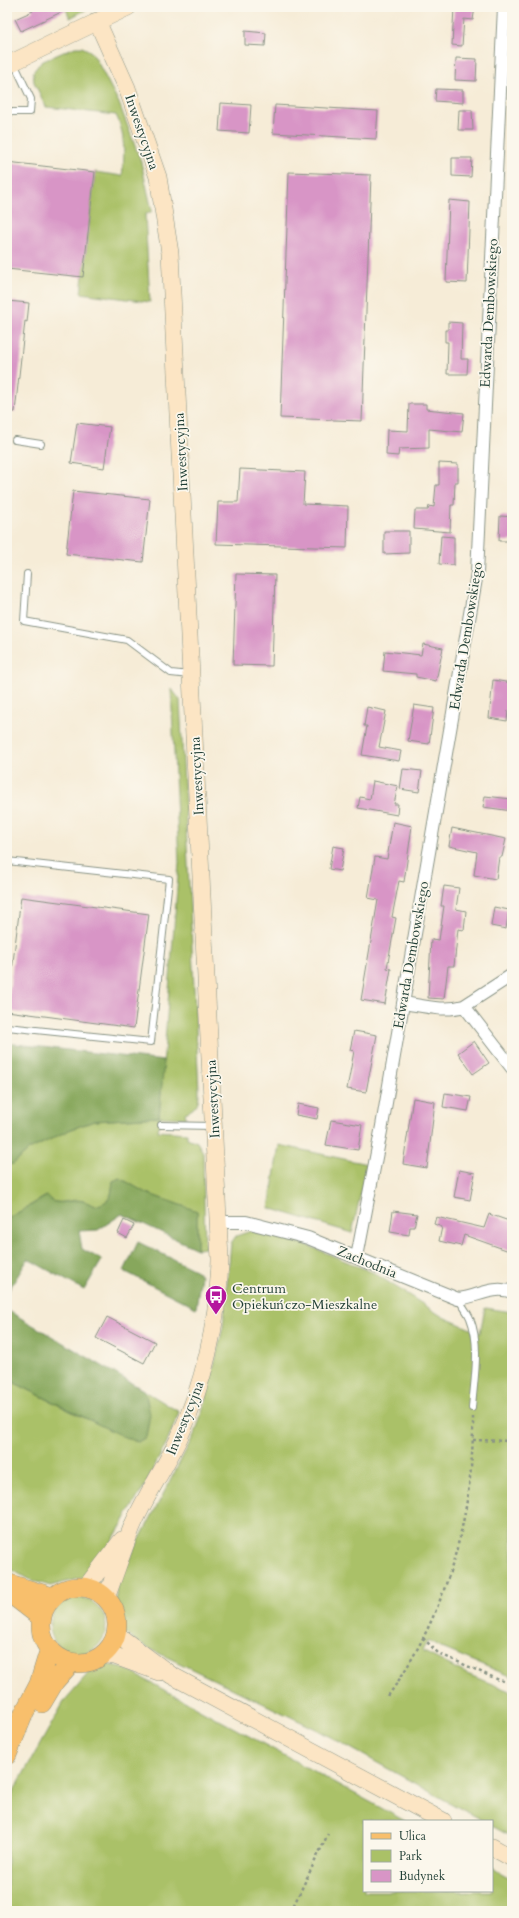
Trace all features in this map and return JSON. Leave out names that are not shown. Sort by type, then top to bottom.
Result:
[{"type":"main road","points":[[7,1583],[53,1598]]},
{"type":"main road","points":[[86,1587],[93,1589],[106,1598],[111,1604],[117,1618],[116,1634],[113,1642],[103,1654],[88,1661],[72,1662],[64,1659],[50,1648],[43,1634],[42,1618],[48,1604],[53,1598],[68,1588],[86,1587]]},
{"type":"main road","points":[[7,1591],[42,1618]]},
{"type":"main road","points":[[7,1756],[24,1713],[39,1684],[50,1648]]},
{"type":"main road","points":[[7,1756],[33,1718],[55,1681],[72,1662]]},
{"type":"street","points":[[10,63],[128,7]]},
{"type":"street","name":"Edwarda Dembowskiego","points":[[358,1257],[477,573],[504,7]]},
{"type":"street","name":"Inwestycyjna","points":[[97,21],[127,88],[143,130],[158,177],[166,215],[173,294],[220,1259],[219,1299],[211,1345],[200,1382],[179,1437],[133,1526],[106,1598]]},
{"type":"street","points":[[403,1003],[442,1009],[464,1006],[512,976]]},
{"type":"street","points":[[464,1006],[512,1068]]},
{"type":"street","name":"Zachodnia","points":[[219,1222],[241,1221],[308,1238],[358,1257],[458,1299]]},
{"type":"street","points":[[458,1299],[469,1298],[495,1289],[512,1292]]},
{"type":"street","name":"Inwestycyjna","points":[[86,1587],[133,1526]]},
{"type":"street","points":[[116,1634],[171,1675],[441,1820]]},
{"type":"street","points":[[103,1654],[115,1656],[171,1675]]},
{"type":"street","points":[[493,1848],[512,1858]]},
{"type":"lane","points":[[7,112],[30,112],[31,100],[10,63]]},
{"type":"lane","points":[[15,440],[41,444]]},
{"type":"lane","points":[[27,574],[24,621],[127,640],[171,673],[192,675]]},
{"type":"lane","points":[[7,861],[168,879],[150,1042],[7,1027]]},
{"type":"lane","points":[[161,1125],[214,1126]]},
{"type":"lane","points":[[458,1299],[469,1317],[474,1333],[476,1352],[472,1408]]},
{"type":"path","points":[[388,1696],[406,1671],[423,1638],[446,1583],[460,1539],[473,1440],[472,1408]]},
{"type":"path","points":[[473,1440],[512,1441]]},
{"type":"path","points":[[423,1638],[438,1653],[499,1680],[512,1683]]},
{"type":"path","points":[[291,1911],[328,1834]]},
{"type":"green space","points":[[65,7],[91,7],[70,18]]},
{"type":"green space","points":[[75,47],[82,47],[90,51],[96,59],[119,103],[141,162],[152,211],[145,215],[150,302],[81,293],[95,172],[122,176],[124,153],[123,137],[116,115],[46,107],[34,82],[33,72],[41,62]]},
{"type":"green space","points":[[171,688],[180,700],[199,1095],[198,1102],[195,1107],[185,1113],[186,1118],[160,1117],[158,1131],[187,1133],[187,1138],[197,1142],[203,1152],[205,1248],[197,1249],[197,1211],[146,1193],[120,1178],[113,1181],[110,1198],[101,1204],[95,1206],[85,1201],[78,1200],[54,1202],[46,1196],[7,1219],[7,1165],[13,1164],[29,1150],[69,1130],[94,1121],[159,1117],[179,863]]},
{"type":"green space","points":[[7,1043],[164,1061],[159,1117],[94,1121],[69,1130],[29,1150],[13,1164],[7,1165]]},
{"type":"green space","points":[[279,1145],[367,1164],[352,1233],[269,1208]]},
{"type":"green space","points":[[120,1178],[146,1193],[197,1211],[197,1249],[122,1214],[98,1230],[79,1231],[82,1249],[102,1260],[84,1290],[28,1259],[7,1293],[7,1219],[47,1196],[51,1200],[59,1203],[79,1200],[95,1206],[101,1204],[110,1198],[113,1181]]},
{"type":"green space","points":[[251,1231],[307,1245],[374,1273],[443,1317],[480,1333],[485,1308],[512,1312],[512,1677],[442,1648],[428,1640],[422,1651],[467,1674],[512,1692],[512,1837],[493,1827],[493,1820],[481,1820],[316,1729],[142,1645],[124,1633],[117,1601],[116,1588],[118,1581],[196,1431],[206,1399],[223,1327],[231,1243],[236,1236]]},
{"type":"green space","points":[[138,1242],[197,1271],[201,1276],[196,1308],[124,1271]]},
{"type":"green space","points":[[7,1310],[145,1391],[150,1414],[146,1437],[138,1442],[122,1436],[7,1379]]},
{"type":"green space","points":[[7,1379],[76,1414],[138,1442],[146,1437],[148,1425],[148,1409],[145,1391],[179,1412],[168,1440],[145,1485],[102,1558],[86,1577],[50,1586],[28,1579],[7,1567]]},
{"type":"green space","points":[[72,1598],[84,1598],[94,1602],[102,1610],[106,1620],[106,1632],[102,1642],[94,1650],[84,1654],[72,1654],[62,1650],[54,1642],[50,1632],[50,1620],[54,1610],[62,1602]]},
{"type":"green space","points":[[104,1664],[122,1667],[403,1820],[363,1820],[363,1892],[493,1892],[493,1869],[512,1879],[512,1911],[7,1911],[7,1803],[65,1700],[92,1669]]},
{"type":"building","points":[[31,7],[72,7],[21,31],[15,19],[33,11]]},
{"type":"building","points":[[454,7],[475,7],[473,20],[464,19],[462,46],[452,45]]},
{"type":"building","points":[[245,31],[266,33],[265,46],[245,45]]},
{"type":"building","points":[[456,58],[477,59],[476,81],[455,80]]},
{"type":"building","points":[[436,89],[463,90],[463,103],[435,101]]},
{"type":"building","points":[[221,103],[251,105],[249,133],[219,131]]},
{"type":"building","points":[[275,105],[378,111],[376,139],[273,133]]},
{"type":"building","points":[[459,110],[472,110],[473,130],[458,130]]},
{"type":"building","points":[[452,158],[472,158],[471,177],[452,176]]},
{"type":"building","points":[[7,162],[95,172],[83,277],[7,269]]},
{"type":"building","points":[[289,172],[371,175],[362,421],[280,418]]},
{"type":"building","points":[[449,200],[470,202],[467,283],[446,282]]},
{"type":"building","points":[[7,301],[29,303],[27,322],[25,321],[15,412],[7,412]]},
{"type":"building","points":[[448,322],[462,323],[461,359],[468,359],[467,374],[447,374],[448,342],[445,342],[445,330],[448,330]]},
{"type":"building","points":[[409,404],[426,404],[426,409],[464,413],[462,432],[429,429],[429,448],[399,449],[398,456],[386,455],[387,430],[408,431]]},
{"type":"building","points":[[77,423],[110,427],[104,468],[71,463]]},
{"type":"building","points":[[439,463],[458,464],[458,482],[455,482],[454,505],[451,505],[450,532],[414,529],[415,510],[428,510],[429,506],[434,507],[436,485],[439,485]]},
{"type":"building","points":[[240,469],[305,472],[303,504],[348,506],[347,548],[216,544],[218,502],[238,502]]},
{"type":"building","points":[[73,491],[150,499],[143,562],[66,554]]},
{"type":"building","points":[[500,516],[512,517],[512,541],[499,541]]},
{"type":"building","points":[[384,531],[409,531],[409,553],[384,554]]},
{"type":"building","points":[[441,536],[454,537],[454,565],[439,564]]},
{"type":"building","points":[[236,574],[275,575],[272,666],[233,665]]},
{"type":"building","points":[[423,644],[443,648],[436,681],[416,677],[416,674],[383,671],[385,651],[421,655]]},
{"type":"building","points":[[493,680],[512,683],[512,712],[508,711],[507,721],[489,718]]},
{"type":"building","points":[[414,705],[434,708],[429,744],[408,741]]},
{"type":"building","points":[[367,707],[386,711],[379,747],[401,751],[399,761],[362,755],[367,726],[364,726]]},
{"type":"building","points":[[403,769],[422,771],[419,792],[400,789]]},
{"type":"building","points":[[373,781],[398,786],[394,804],[398,804],[397,815],[358,808],[360,797],[370,799]]},
{"type":"building","points":[[485,796],[512,799],[512,811],[483,807]]},
{"type":"building","points":[[393,822],[412,826],[404,882],[399,881],[392,917],[396,918],[387,968],[391,969],[385,1004],[361,1000],[378,900],[368,898],[375,857],[387,859]]},
{"type":"building","points":[[452,828],[506,839],[502,857],[499,857],[496,879],[474,875],[477,852],[449,846]]},
{"type":"building","points":[[333,846],[344,848],[340,871],[329,869]]},
{"type":"building","points":[[444,886],[459,888],[456,909],[466,911],[464,930],[458,929],[454,966],[448,966],[444,999],[428,998],[431,939],[439,940],[444,906],[441,906]]},
{"type":"building","points":[[21,897],[149,914],[134,1028],[7,1011]]},
{"type":"building","points":[[494,907],[509,910],[506,929],[491,926]]},
{"type":"building","points":[[354,1031],[377,1035],[366,1092],[347,1089],[354,1051],[350,1050]]},
{"type":"building","points":[[474,1041],[489,1063],[473,1074],[458,1053]]},
{"type":"building","points":[[445,1093],[471,1097],[468,1111],[443,1107]]},
{"type":"building","points":[[413,1098],[435,1102],[427,1168],[403,1164]]},
{"type":"building","points":[[298,1104],[319,1108],[317,1119],[296,1115]]},
{"type":"building","points":[[331,1120],[362,1125],[358,1150],[326,1145]]},
{"type":"building","points":[[459,1170],[475,1173],[470,1200],[454,1197]]},
{"type":"building","points":[[393,1211],[417,1214],[414,1227],[410,1227],[409,1235],[390,1232]]},
{"type":"building","points":[[489,1214],[512,1222],[512,1252],[464,1235],[461,1246],[439,1241],[442,1227],[434,1224],[436,1217],[484,1228]]},
{"type":"building","points":[[124,1220],[134,1225],[127,1238],[118,1233]]},
{"type":"building","points":[[107,1317],[155,1342],[144,1363],[96,1338]]},
{"type":"place","name":"Centrum Opiekuńczo-Mieszkalne","points":[[216,1316]]}]
